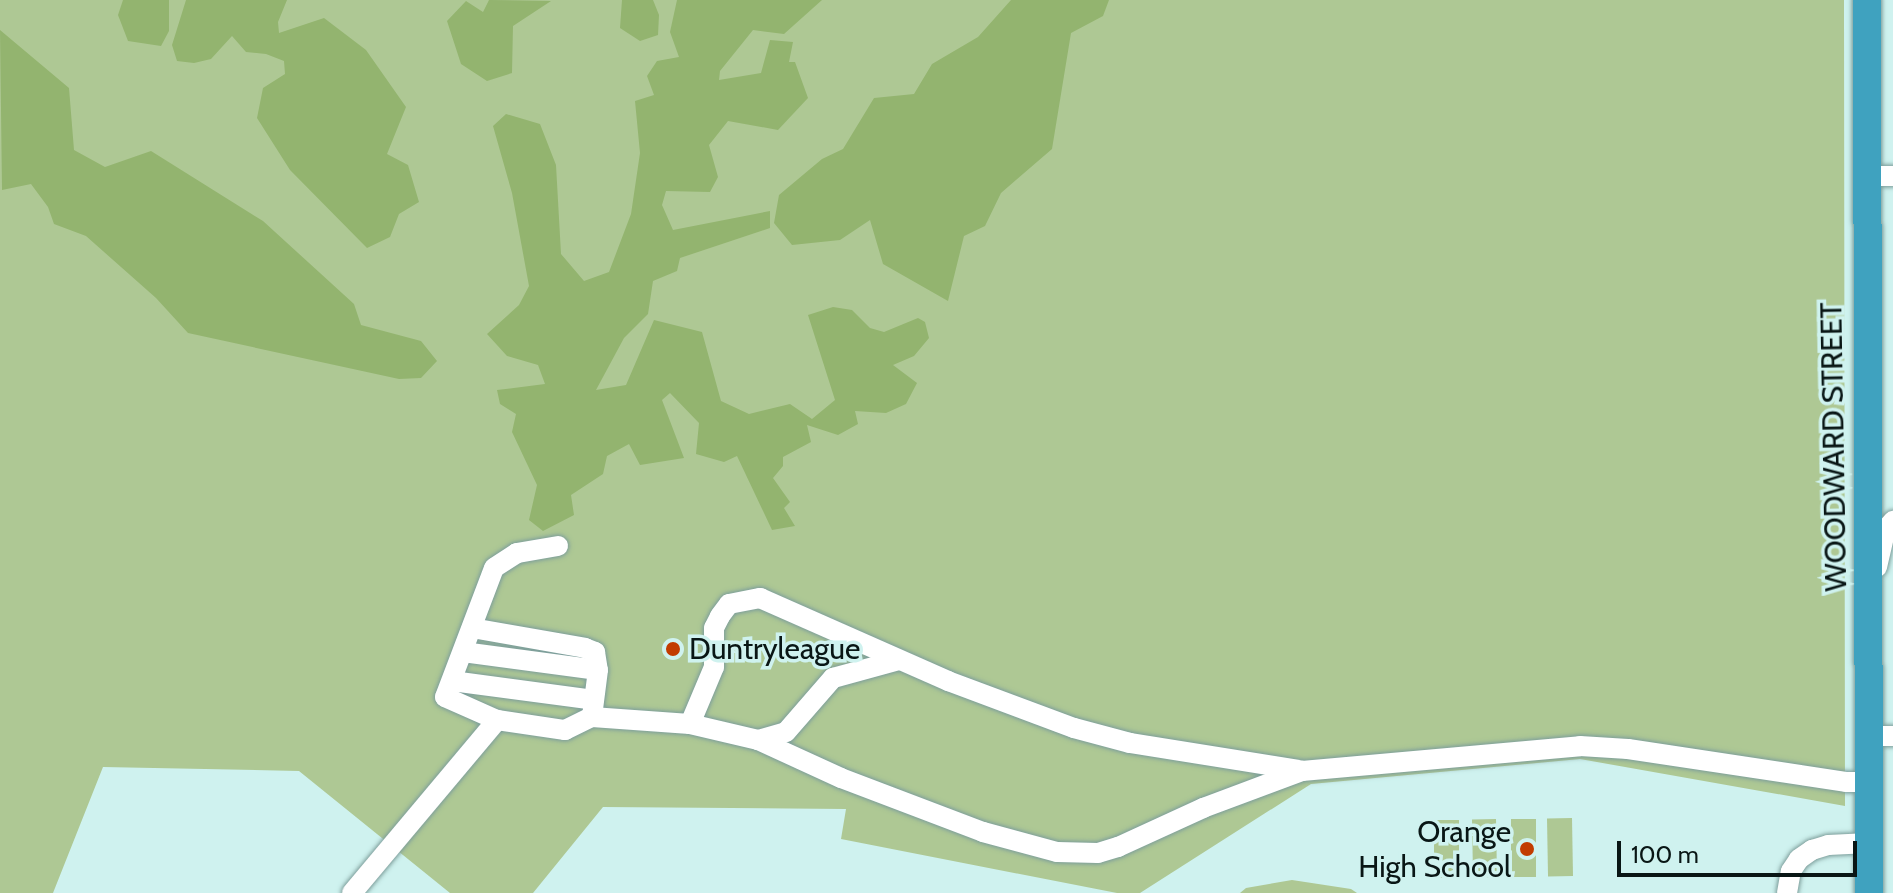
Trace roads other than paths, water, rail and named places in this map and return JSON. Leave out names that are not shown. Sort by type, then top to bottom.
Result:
[{"type":"highway","name":"WOODWARD STREET","points":[[1867,0],[1880,176],[1870,602],[1882,736],[1870,782],[1869,893]]},
{"type":"street","points":[[1870,602],[1882,539],[1893,521]]},
{"type":"street","points":[[472,628],[595,652],[598,670],[593,708],[565,730],[497,720],[445,697],[494,568],[517,553],[558,546]]},
{"type":"street","points":[[690,724],[714,667],[714,628],[729,604],[741,599],[760,598],[899,660],[1074,728],[1130,743],[1302,771],[1580,746],[1628,749],[1846,782],[1870,782]]},
{"type":"street","points":[[463,652],[598,670]]},
{"type":"street","points":[[758,740],[786,732],[833,678],[899,660]]},
{"type":"street","points":[[452,681],[690,724],[758,740],[841,778],[983,832],[1057,852],[1084,854],[1118,847],[1203,808],[1302,771]]},
{"type":"street","points":[[352,893],[497,720]]},
{"type":"street","points":[[1787,893],[1791,871],[1799,859],[1812,850],[1828,845],[1869,843]]},
{"type":"place","name":"Duntryleague","points":[[673,649]]},
{"type":"place","name":"Orange High School","points":[[1527,849]]}]
